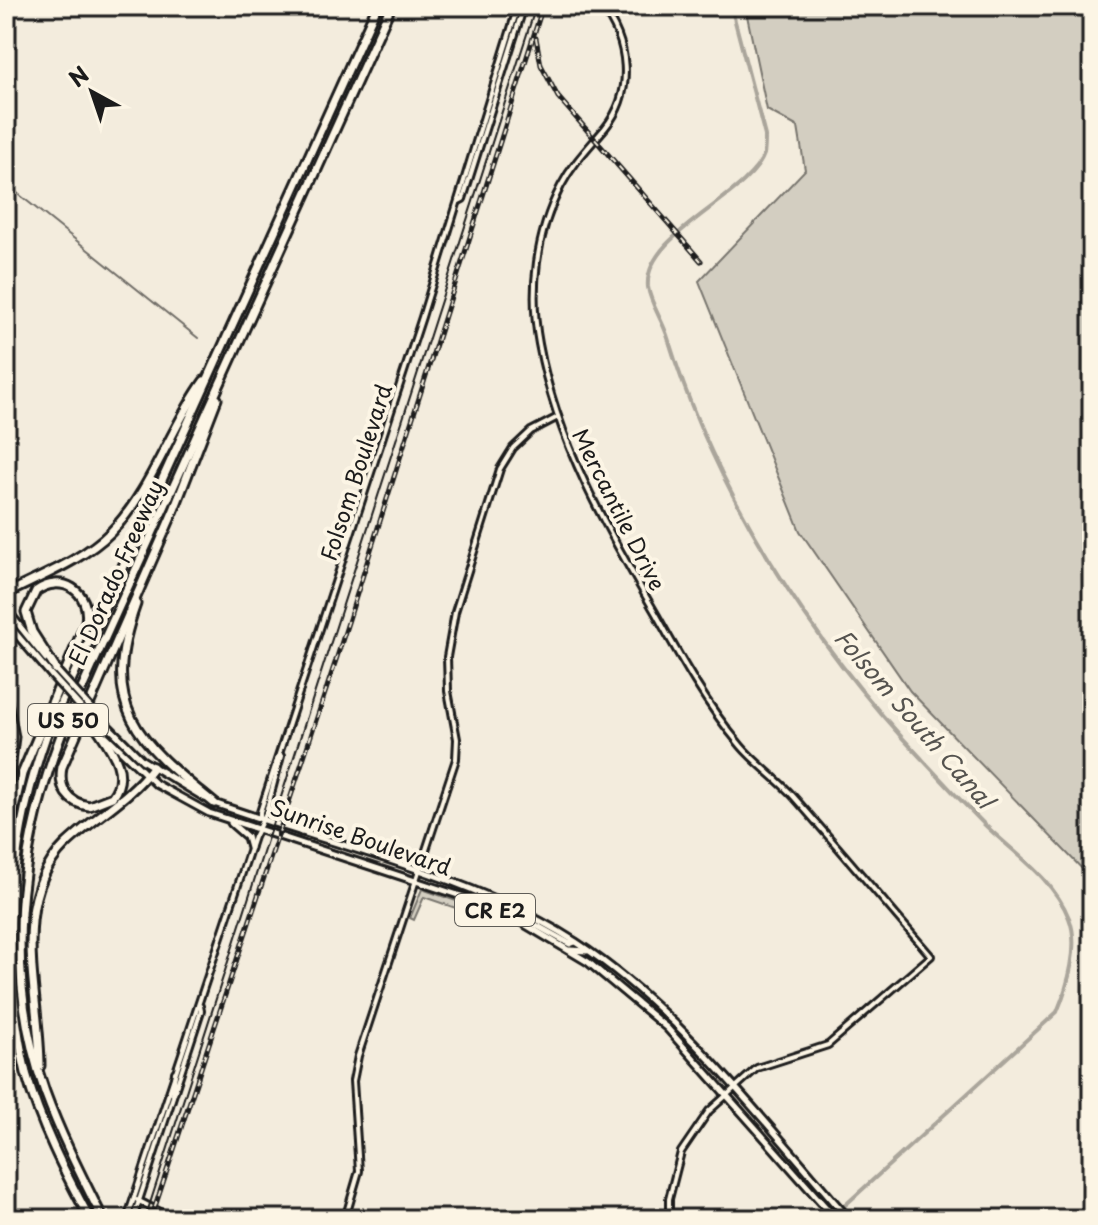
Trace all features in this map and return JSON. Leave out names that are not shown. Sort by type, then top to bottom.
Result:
[{"type":"highway","points":[[6,594],[85,552],[112,531],[132,505],[213,370],[377,6]]},
{"type":"highway","name":"El Dorado Freeway","points":[[103,1219],[62,1138],[30,1038],[20,951],[20,909],[32,823],[61,735],[391,6]]},
{"type":"highway","name":"El Dorado Freeway","points":[[90,1219],[41,1117],[18,1039],[11,995],[9,907],[18,834],[31,777],[46,736],[207,378]]},
{"type":"highway","points":[[93,717],[121,774],[112,797],[89,806],[67,796],[60,781],[61,769],[216,406],[218,388]]},
{"type":"highway","points":[[153,556],[121,657],[125,703],[134,724],[163,761],[214,803]]},
{"type":"highway","points":[[6,843],[22,774],[86,622],[86,605],[80,594],[67,585],[54,584],[36,591],[26,612],[32,632],[55,674]]},
{"type":"highway","points":[[6,696],[14,737],[6,801]]},
{"type":"highway","points":[[40,1076],[33,974],[33,911],[37,889],[47,867],[65,845],[153,767]]},
{"type":"highway","points":[[6,1010],[18,1039]]},
{"type":"main road","name":"Sunrise Boulevard","points":[[6,609],[55,674]]},
{"type":"main road","name":"Sunrise Boulevard","points":[[6,622],[146,776],[184,800],[227,819],[416,881],[517,920],[570,950],[641,1003],[727,1094],[836,1219]]},
{"type":"main road","name":"Sunrise Boulevard","points":[[93,717],[153,767],[214,803],[498,901],[576,942],[659,1008],[849,1219]]},
{"type":"main road","points":[[268,807],[274,815],[301,832]]},
{"type":"main road","points":[[227,819],[247,837],[250,848]]},
{"type":"main road","points":[[517,920],[525,919],[570,944],[576,942]]},
{"type":"main road","points":[[570,950],[588,951]]},
{"type":"main road","points":[[641,1003],[659,1008]]},
{"type":"street","name":"Folsom Boulevard","points":[[130,1219],[174,1096],[260,812],[282,753],[459,201],[457,196],[521,6]]},
{"type":"street","name":"Mercantile Drive","points":[[601,6],[621,39],[625,61],[623,94],[612,118],[576,162],[557,195],[545,225],[536,271],[538,340],[570,455],[676,651],[710,703],[751,757],[791,794],[931,956],[828,1045],[809,1054],[767,1063],[733,1089]]},
{"type":"street","points":[[345,1219],[359,1171],[353,1081],[358,1056],[457,754],[446,672],[455,612],[502,465],[523,437],[558,417]]},
{"type":"street","name":"Folsom Boulevard","points":[[260,819],[268,807],[282,753]]},
{"type":"street","name":"Folsom Boulevard","points":[[137,1200],[175,1071],[195,1010],[200,1006]]},
{"type":"street","points":[[174,1080],[174,1096]]},
{"type":"street","points":[[669,1219],[669,1199],[681,1152],[697,1126],[733,1089]]},
{"type":"street","points":[[137,1200],[174,1219]]},
{"type":"shaded area","points":[[745,6],[1092,6],[1092,879],[910,691],[800,531],[699,281],[805,170],[798,127],[767,110]]},
{"type":"shaded area","points":[[422,889],[499,916],[509,921],[508,926],[424,897],[414,920],[410,918]]},
{"type":"waterway","name":"Folsom South Canal","points":[[731,6],[765,136],[764,154],[755,170],[662,250],[651,268],[648,287],[651,299],[712,452],[740,508],[805,615],[881,714],[968,808],[1043,878],[1069,918],[1073,940],[1069,978],[1057,1012],[830,1219]]},
{"type":"waterway","points":[[6,184],[198,338]]},
{"type":"tram line","points":[[145,1219],[536,6]]},
{"type":"railway","points":[[151,1219],[337,657],[543,6]]},
{"type":"railway","points":[[536,38],[541,65],[558,97],[701,261]]}]
